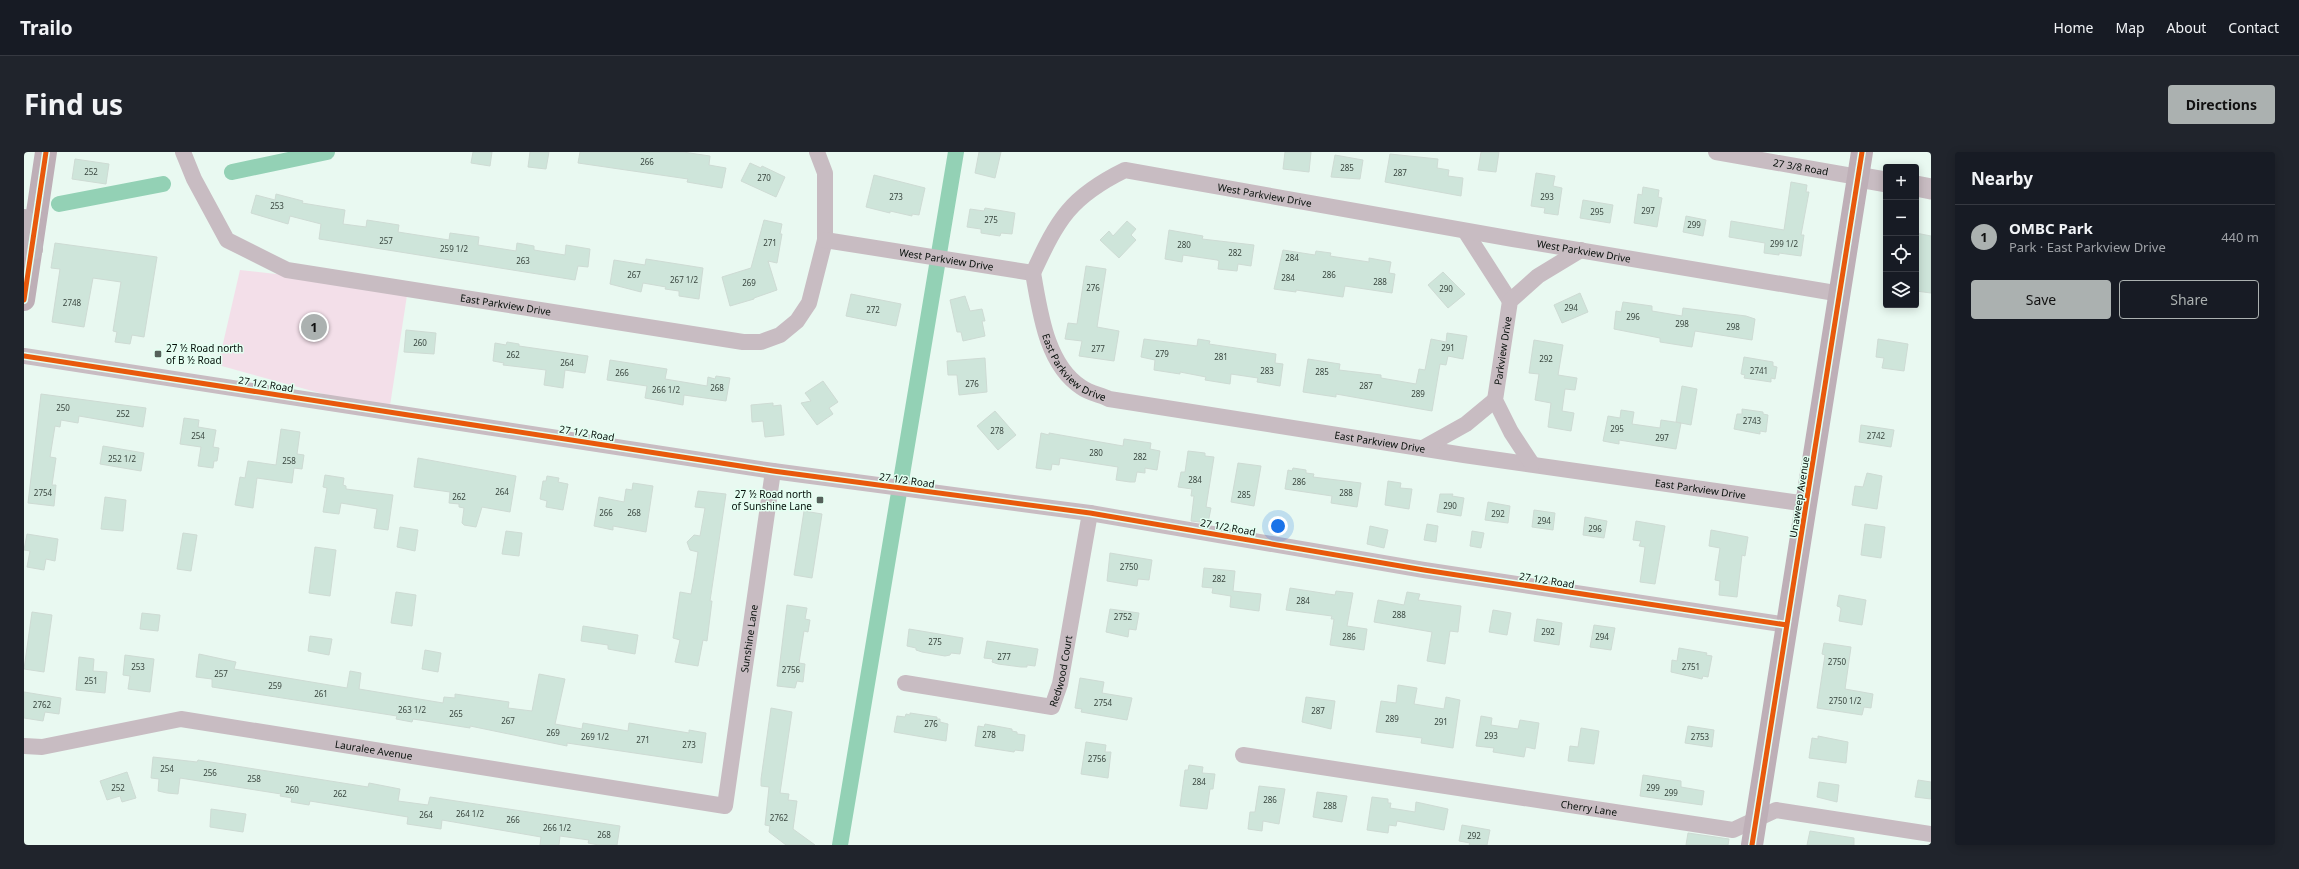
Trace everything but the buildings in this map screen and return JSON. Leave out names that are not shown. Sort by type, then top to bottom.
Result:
[{"type":"highway","points":[[24,220],[32,249]]},
{"type":"main road","points":[[24,300],[46,152]]},
{"type":"main road","name":"Unaweep Avenue","points":[[1752,845],[1841,294],[1862,152]]},
{"type":"street","name":"East Parkview Drive","points":[[183,152],[194,179],[227,240],[287,270],[743,342],[761,342],[780,335],[797,321],[810,303],[825,240]]},
{"type":"street","points":[[817,152],[825,173],[825,240]]},
{"type":"street","name":"27 3/8 Road","points":[[1716,152],[1883,182]]},
{"type":"street","name":"West Parkview Drive","points":[[825,240],[1033,273],[1050,235],[1073,203],[1098,183],[1125,170],[1465,231],[1841,294]]},
{"type":"street","points":[[1919,186],[1931,188]]},
{"type":"street","points":[[1465,231],[1510,301],[1538,276],[1581,250]]},
{"type":"street","name":"East Parkview Drive","points":[[1033,273],[1039,305],[1053,353],[1064,371],[1081,388],[1110,399],[1423,448],[1807,504]]},
{"type":"street","name":"Parkview Drive","points":[[1495,400],[1510,301]]},
{"type":"street","name":"27 1/2 Road","points":[[24,356],[773,471],[1090,513],[1424,570],[1787,626]]},
{"type":"street","points":[[1423,448],[1466,424],[1495,400],[1511,432],[1532,464]]},
{"type":"street","name":"Sunshine Lane","points":[[725,806],[773,471]]},
{"type":"street","name":"Redwood Court","points":[[905,683],[1052,707],[1062,676],[1090,513]]},
{"type":"street","name":"Lauralee Avenue","points":[[24,746],[42,747],[181,719],[725,806]]},
{"type":"street","name":"Cherry Lane","points":[[1243,755],[1734,830],[1776,810],[1931,834]]},
{"type":"shaded area","points":[[240,270],[408,289],[389,412],[218,365]]},
{"type":"waterway","points":[[232,172],[327,152]]},
{"type":"waterway","points":[[840,845],[956,152]]},
{"type":"waterway","points":[[59,204],[163,184]]},
{"type":"cycle path","points":[[24,300],[46,152]]},
{"type":"cycle path","points":[[1752,845],[1862,152]]},
{"type":"cycle path","points":[[24,356],[773,471],[1090,513],[1424,570],[1787,625]]},
{"type":"place","name":"OMBC Park","points":[[314,327]]},
{"type":"place","name":"27 ½ Road north of B ½ Road","points":[[158,354]]},
{"type":"place","name":"27 ½ Road north of Sunshine Lane","points":[[820,500]]}]
